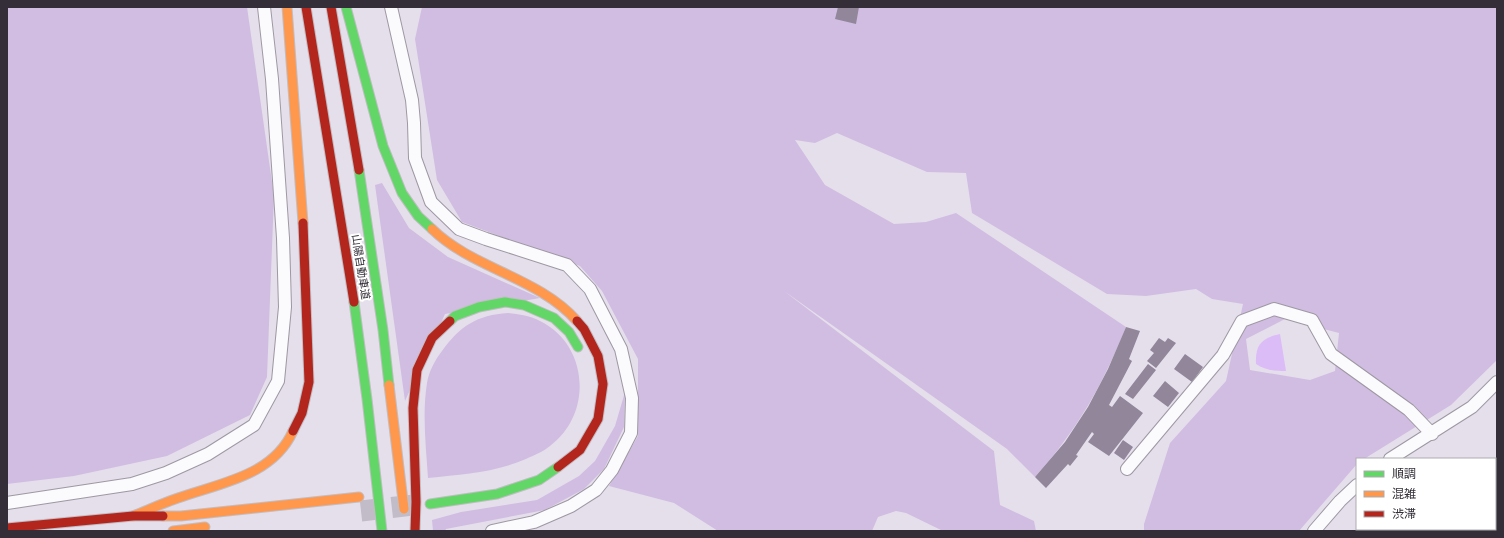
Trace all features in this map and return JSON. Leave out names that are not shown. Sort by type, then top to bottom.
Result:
[{"type":"highway","points":[[133,516],[178,498],[234,480],[256,471],[270,461],[289,441],[302,413],[309,382],[302,209],[287,7]]},
{"type":"highway","name":"山陽自動車道","points":[[306,7],[330,146],[359,336],[374,448],[382,531]]},
{"type":"highway","name":"山陽自動車道","points":[[331,7],[355,142],[382,322],[404,516]]},
{"type":"highway","points":[[346,7],[383,146],[402,193],[418,216],[444,240],[483,263],[544,293],[569,312],[584,329],[598,356],[603,384],[598,419],[580,450],[559,467],[539,480],[497,494],[430,504]]},
{"type":"highway","points":[[415,531],[416,502],[413,408],[417,370],[432,338],[455,316],[479,307],[505,302],[524,304],[554,318],[569,332],[581,350],[583,357]]},
{"type":"highway","points":[[7,528],[133,516],[181,516],[359,498]]},
{"type":"highway","points":[[172,531],[216,526]]},
{"type":"street","points":[[7,503],[132,484],[180,467],[208,454],[254,425],[278,381],[285,307],[283,238],[272,79],[264,7]]},
{"type":"street","points":[[391,7],[412,100],[415,158],[431,202],[459,229],[567,265],[590,289],[621,349],[632,398],[631,433],[612,470],[596,490],[571,506],[534,522],[492,531]]},
{"type":"street","points":[[1128,469],[1223,355],[1242,321],[1274,309],[1312,320],[1331,354],[1409,410],[1432,434]]},
{"type":"street","points":[[1392,458],[1432,434],[1472,407],[1497,382]]},
{"type":"street","points":[[1314,531],[1340,501],[1356,486]]},
{"type":"shaded area","points":[[7,7],[247,7],[274,196],[267,377],[250,415],[167,456],[74,476],[7,484]]},
{"type":"shaded area","points":[[422,7],[1497,7],[1497,360],[1451,405],[1366,458],[1356,458],[1356,465],[1299,531],[1144,531],[1144,524],[1170,443],[1226,381],[1243,304],[1212,299],[1196,289],[1146,296],[1107,294],[972,213],[966,173],[927,172],[837,133],[815,143],[795,140],[825,185],[894,224],[926,222],[956,213],[1126,327],[1108,369],[1088,406],[1064,442],[1035,477],[1007,449],[784,291],[994,451],[1000,505],[1034,521],[1036,531],[943,531],[906,513],[896,511],[878,517],[872,531],[718,531],[674,503],[609,486],[638,436],[638,359],[602,291],[580,266],[462,222],[437,180],[415,39]],"holes":[[[1285,319],[1339,333],[1335,371],[1310,380],[1250,370],[1246,339]]]},
{"type":"shaded area","points":[[382,183],[409,228],[448,257],[540,298],[445,314],[405,401],[375,185]]},
{"type":"shaded area","points":[[508,313],[533,318],[540,321],[556,332],[568,346],[576,363],[580,380],[579,399],[573,416],[564,432],[550,446],[526,459],[514,464],[490,470],[428,478],[425,407],[429,374],[439,354],[456,335],[470,323],[487,316]]},
{"type":"shaded area","points":[[1280,334],[1286,371],[1270,370],[1256,364],[1257,351],[1261,343],[1264,340]]},
{"type":"shaded area","points":[[625,392],[624,427],[604,469],[584,489],[545,510],[446,529],[445,531],[433,531],[432,520],[461,512],[537,500],[579,476],[595,461],[615,426]]},
{"type":"building","points":[[838,7],[859,7],[856,24],[835,19]]},
{"type":"building","points":[[1126,327],[1140,331],[1129,359],[1132,361],[1109,405],[1112,407],[1120,396],[1143,413],[1109,456],[1088,442],[1094,434],[1092,432],[1076,455],[1078,456],[1070,466],[1068,464],[1046,488],[1035,477],[1065,442],[1088,407],[1108,369]]},
{"type":"building","points":[[1159,338],[1165,342],[1168,338],[1176,343],[1156,368],[1147,361],[1154,353],[1150,350]]},
{"type":"building","points":[[1185,354],[1203,367],[1192,382],[1174,369]]},
{"type":"building","points":[[1148,364],[1156,370],[1133,399],[1125,394]]},
{"type":"building","points":[[1165,381],[1179,393],[1168,407],[1153,396]]},
{"type":"building","points":[[1123,440],[1133,447],[1124,460],[1114,453]]},
{"type":"tunnel","points":[[361,511],[422,504]]},
{"type":"traffic: fast","points":[[346,7],[383,146],[402,193],[418,216],[432,229]]},
{"type":"traffic: fast","points":[[359,170],[383,330],[389,385]]},
{"type":"traffic: fast","points":[[354,302],[382,531]]},
{"type":"traffic: fast","points":[[450,321],[455,316],[479,307],[505,302],[524,305],[554,318],[569,332],[578,347]]},
{"type":"traffic: fast","points":[[430,504],[497,494],[539,480],[558,467]]},
{"type":"traffic: slow","points":[[287,7],[303,223]]},
{"type":"traffic: slow","points":[[432,229],[448,243],[466,254],[544,294],[561,306],[577,321]]},
{"type":"traffic: slow","points":[[389,385],[404,509]]},
{"type":"traffic: slow","points":[[133,516],[172,500],[244,476],[259,468],[272,458],[284,446],[293,431]]},
{"type":"traffic: slow","points":[[163,516],[181,516],[359,497]]},
{"type":"traffic: slow","points":[[173,531],[205,527]]},
{"type":"traffic: jam","points":[[306,7],[354,302]]},
{"type":"traffic: jam","points":[[331,7],[359,170]]},
{"type":"traffic: jam","points":[[293,431],[302,413],[309,382],[303,223]]},
{"type":"traffic: jam","points":[[415,531],[416,502],[413,408],[417,370],[432,338],[450,321]]},
{"type":"traffic: jam","points":[[558,467],[580,450],[598,419],[603,384],[598,356],[584,329],[577,321]]},
{"type":"traffic: jam","points":[[7,528],[133,516],[163,516]]}]
